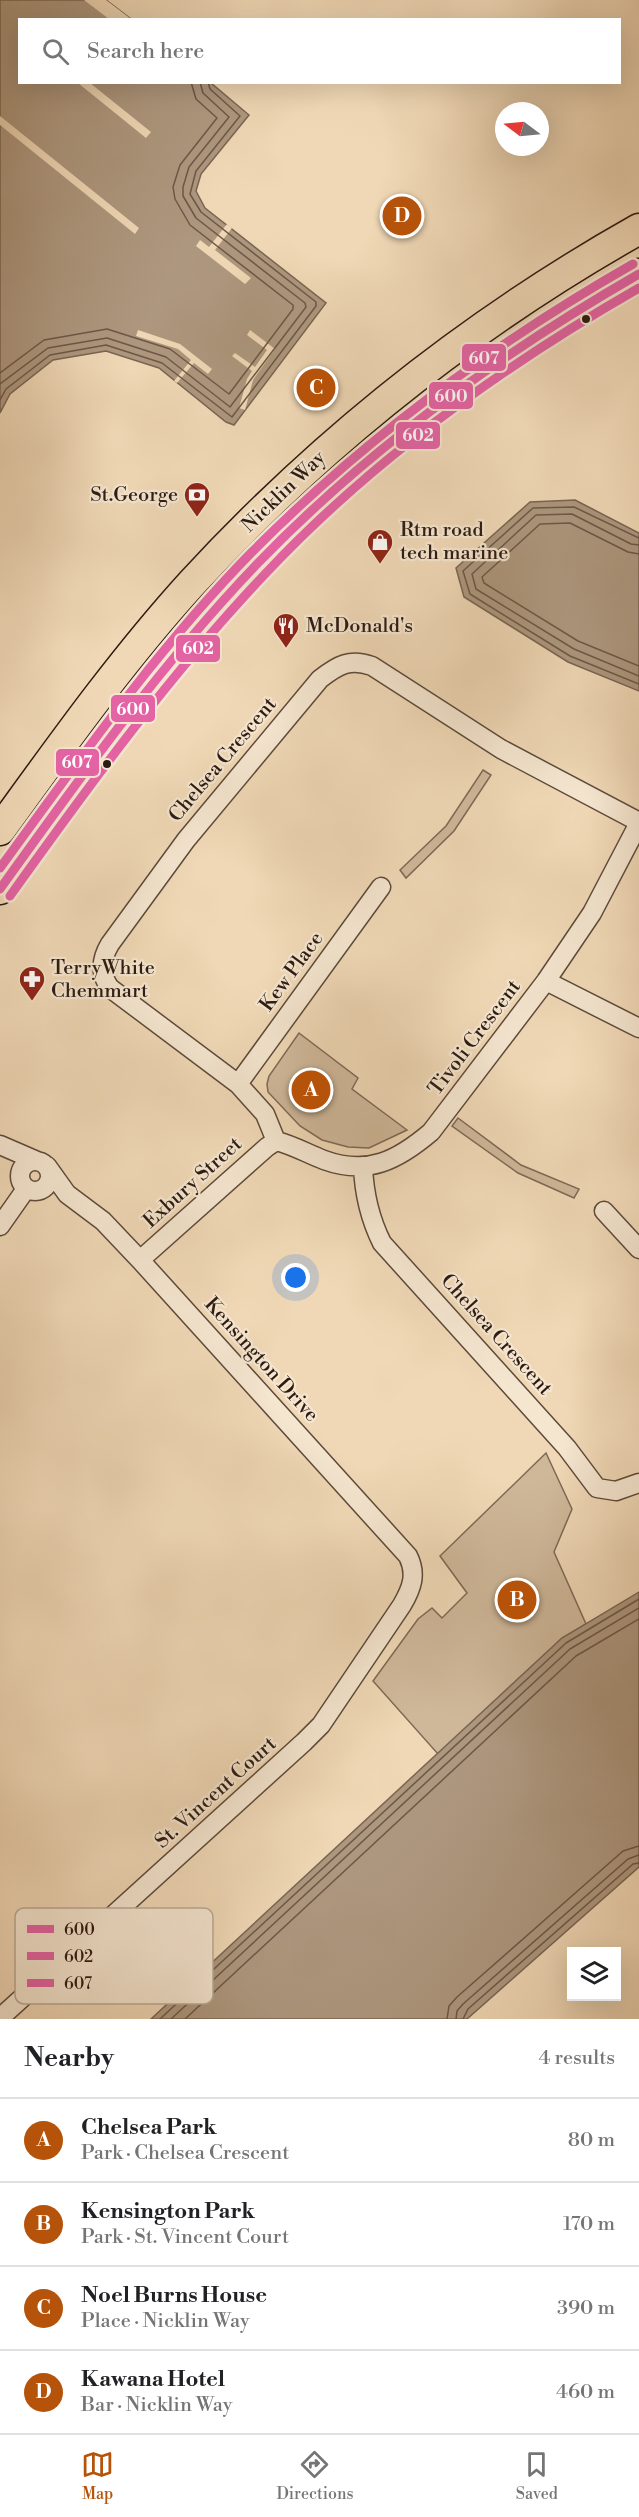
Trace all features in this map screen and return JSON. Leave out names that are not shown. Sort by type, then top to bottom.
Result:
[{"type":"highway","name":"Nicklin Way","points":[[0,830],[119,670],[191,585],[289,485],[354,426],[456,345],[548,283],[639,229]]},
{"type":"highway","name":"Nicklin Way","points":[[0,889],[170,661],[212,612],[282,539],[359,468],[455,391],[548,327],[639,274]]},
{"type":"street","name":"Chelsea Crescent","points":[[276,1141],[265,1113],[238,1084],[110,988],[102,969],[103,956],[186,840],[320,679],[348,661],[372,666],[501,749],[639,823]]},
{"type":"street","name":"Tivoli Crescent","points":[[276,1141],[291,1145],[326,1161],[363,1166],[383,1164],[407,1152],[431,1132],[546,981],[592,913],[639,823]]},
{"type":"street","name":"Kew Place","points":[[238,1084],[381,887]]},
{"type":"street","points":[[546,981],[639,1028]]},
{"type":"street","name":"Exbury Street","points":[[140,1260],[276,1141]]},
{"type":"street","points":[[0,1226],[30,1183],[50,1178],[42,1163],[1,1146]]},
{"type":"street","points":[[1,1146],[30,1183]]},
{"type":"street","points":[[30,1183],[26,1163],[42,1163]]},
{"type":"street","name":"Kensington Drive","points":[[42,1163],[67,1194],[103,1221],[140,1260],[408,1556],[413,1565]]},
{"type":"street","name":"Chelsea Crescent","points":[[363,1166],[363,1184],[372,1223],[382,1243],[567,1448],[597,1488],[616,1491],[639,1483]]},
{"type":"street","name":"Kensington Drive","points":[[30,1183],[67,1194]]},
{"type":"street","points":[[604,1211],[639,1249]]},
{"type":"street","name":"St. Vincent Court","points":[[122,1908],[321,1725],[410,1591],[413,1565]]},
{"type":"street","name":"St. Vincent Court","points":[[0,2018],[16,2004]]},
{"type":"shaded area","points":[[483,770],[491,775],[454,831],[406,878],[400,870],[446,826]]},
{"type":"shaded area","points":[[299,1033],[358,1078],[352,1089],[407,1130],[369,1148],[348,1147],[322,1140],[300,1126],[268,1092],[267,1084],[269,1076]]},
{"type":"shaded area","points":[[458,1118],[521,1165],[579,1189],[574,1198],[518,1173],[452,1126]]},
{"type":"shaded area","points":[[546,1453],[572,1509],[554,1552],[586,1624],[562,1638],[438,1754],[373,1681],[418,1619],[432,1608],[442,1618],[467,1593],[440,1556]]},
{"type":"water","points":[[0,0],[106,0],[130,18],[18,18],[18,84],[212,84],[249,115],[201,174],[196,191],[205,208],[326,303],[234,425],[226,422],[159,368],[106,351],[53,360],[10,394],[0,413]]},
{"type":"water","points":[[575,500],[639,533],[639,691],[568,662],[464,597],[456,568],[530,502]]},
{"type":"water","points":[[639,1592],[639,1867],[467,2019],[151,2019],[167,2004],[213,2004],[213,1962],[562,1638]]},
{"type":"pier","points":[[84,0],[106,0],[130,18],[108,18]]},
{"type":"pier","points":[[79,84],[91,84],[151,132],[146,138]]},
{"type":"pier","points":[[0,116],[139,228],[135,234],[0,125]]},
{"type":"pier","points":[[227,224],[232,228],[215,250],[251,278],[245,284],[196,246],[200,240],[209,247]]},
{"type":"pier","points":[[138,330],[180,344],[212,369],[208,374],[194,363],[177,383],[174,381],[191,360],[178,349],[136,336]]},
{"type":"pier","points":[[250,330],[275,349],[253,380],[245,410],[239,408],[247,379],[252,371],[232,356],[235,353],[255,367],[267,350],[247,335]]},
{"type":"transit line","name":"607","points":[[0,868],[151,666],[216,590],[294,511],[385,432],[432,395],[530,327],[633,264]]},
{"type":"transit line","name":"600","points":[[0,889],[123,721],[156,680],[223,601],[301,521],[345,480],[438,405],[537,337],[639,274]]},
{"type":"transit line","name":"602","points":[[10,896],[70,812],[164,690],[231,611],[307,531],[351,491],[442,417],[539,349],[639,288]]},
{"type":"place","name":"Kawana Hotel","points":[[402,216]]},
{"type":"place","name":"Noel Burns House","points":[[316,388]]},
{"type":"place","name":"St.George","points":[[197,518]]},
{"type":"place","name":"Rtm road tech marine","points":[[380,565]]},
{"type":"place","name":"McDonald's","points":[[286,649]]},
{"type":"place","name":"TerryWhite Chemmart","points":[[32,1002]]},
{"type":"place","name":"Chelsea Park","points":[[311,1090]]},
{"type":"place","name":"Kensington Park","points":[[517,1600]]}]
